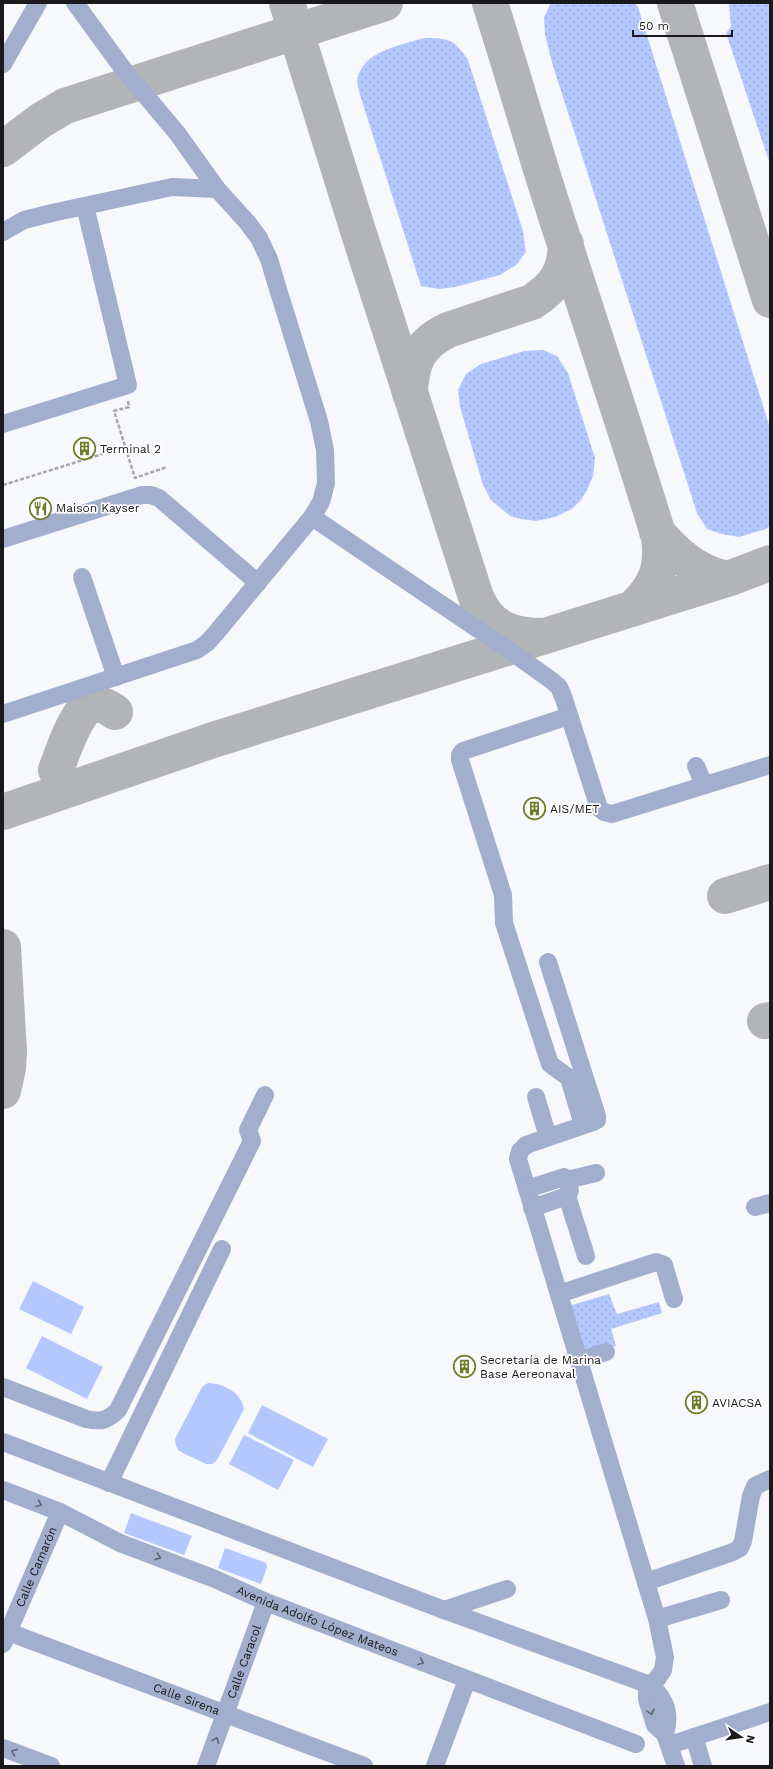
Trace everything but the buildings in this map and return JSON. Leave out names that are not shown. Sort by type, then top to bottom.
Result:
[{"type":"street","points":[[3,64],[38,3]]},
{"type":"street","points":[[3,714],[197,650],[212,638],[312,517],[321,502],[326,483],[325,450],[318,421],[269,259],[259,238],[247,222],[217,190],[177,133],[124,70],[75,3]]},
{"type":"street","points":[[3,232],[24,220],[172,187],[217,190]]},
{"type":"street","points":[[3,424],[128,385],[85,206]]},
{"type":"street","points":[[3,539],[142,495],[151,495],[159,498],[258,583]]},
{"type":"street","points":[[312,517],[506,648],[559,687],[599,808],[604,812],[612,814],[770,765]]},
{"type":"street","points":[[82,578],[116,677]]},
{"type":"street","points":[[569,716],[463,751],[460,755],[460,760],[503,895],[504,923],[550,1064],[569,1078],[583,1126]]},
{"type":"street","points":[[696,766],[704,785]]},
{"type":"street","points":[[548,962],[597,1120],[526,1145],[520,1151],[518,1159],[658,1619],[665,1657],[663,1670],[657,1679],[650,1685],[647,1693],[647,1699],[655,1725],[667,1740],[676,1766]]},
{"type":"street","points":[[3,1387],[86,1419],[98,1421],[110,1418],[118,1410],[252,1141],[248,1130],[265,1095]]},
{"type":"street","points":[[536,1097],[548,1137]]},
{"type":"street","points":[[532,1208],[596,1173]]},
{"type":"street","points":[[527,1189],[560,1177],[564,1177],[586,1256]]},
{"type":"street","points":[[109,1483],[222,1249]]},
{"type":"street","points":[[559,1294],[656,1262],[664,1265],[674,1299]]},
{"type":"street","points":[[580,1360],[606,1352]]},
{"type":"street","points":[[3,1442],[444,1610],[650,1685]]},
{"type":"street","points":[[646,1582],[733,1552],[740,1548],[743,1541],[751,1496],[755,1486],[770,1479]]},
{"type":"street","name":"Avenida Adolfo López Mateos","points":[[3,1490],[60,1512],[120,1542],[215,1579],[266,1602],[636,1744]]},
{"type":"street","name":"Calle Camarón","points":[[5,1635],[60,1512]]},
{"type":"street","points":[[444,1610],[507,1589]]},
{"type":"street","points":[[658,1619],[721,1600]]},
{"type":"street","name":"Calle Caracol","points":[[206,1766],[266,1602]]},
{"type":"street","name":"Calle Sirena","points":[[5,1635],[226,1714],[364,1766]]},
{"type":"street","points":[[435,1766],[467,1680]]},
{"type":"street","points":[[667,1740],[694,1737],[770,1712]]},
{"type":"street","points":[[694,1737],[703,1766]]},
{"type":"street","points":[[3,1748],[51,1766]]},
{"type":"path","points":[[127,401],[129,406],[114,411],[135,478],[167,467]]},
{"type":"path","points":[[3,485],[126,447]]},
{"type":"shaded area","points":[[551,3],[635,3],[638,7],[770,428],[770,526],[766,529],[739,537],[722,534],[707,529],[697,513],[553,66],[545,35],[544,17]]},
{"type":"shaded area","points":[[729,3],[770,3],[770,164],[726,33],[731,27]]},
{"type":"shaded area","points":[[424,38],[439,38],[450,41],[459,48],[468,60],[523,231],[526,252],[516,265],[500,275],[455,287],[439,289],[421,286],[360,95],[357,80],[362,67],[377,54],[396,46]]},
{"type":"shaded area","points":[[543,350],[557,356],[568,373],[595,458],[593,476],[581,500],[572,509],[555,517],[536,521],[510,516],[491,500],[483,485],[460,407],[458,390],[466,374],[481,364],[524,351]]},
{"type":"shaded area","points":[[33,1281],[84,1307],[71,1334],[19,1309]]},
{"type":"shaded area","points":[[609,1294],[617,1314],[659,1302],[662,1313],[611,1329],[616,1346],[586,1353],[569,1317],[572,1305]]},
{"type":"shaded area","points":[[42,1336],[103,1367],[87,1399],[26,1368]]},
{"type":"shaded area","points":[[208,1383],[214,1383],[231,1390],[240,1398],[244,1409],[217,1460],[212,1464],[206,1464],[179,1451],[176,1446],[175,1439],[202,1387]]},
{"type":"shaded area","points":[[262,1405],[328,1439],[313,1467],[248,1433]]},
{"type":"shaded area","points":[[244,1435],[294,1460],[278,1490],[229,1464]]},
{"type":"shaded area","points":[[131,1513],[192,1536],[184,1555],[124,1533]]},
{"type":"shaded area","points":[[225,1548],[266,1563],[267,1567],[261,1584],[218,1568]]},
{"type":"taxiway","points":[[287,3],[360,237],[476,597],[487,616],[502,628],[511,632],[531,636],[543,636]]},
{"type":"taxiway","points":[[3,149],[40,121],[65,106],[385,3]]},
{"type":"taxiway","points":[[490,3],[544,179],[659,537],[659,568],[647,592],[633,608]]},
{"type":"taxiway","points":[[675,3],[770,300]]},
{"type":"taxiway","points":[[410,394],[412,372],[418,355],[430,341],[448,330],[532,302],[553,285],[564,263],[566,244]]},
{"type":"taxiway","points":[[657,532],[679,555],[687,561],[704,571],[724,578]]},
{"type":"taxiway","points":[[3,812],[213,740],[733,577],[770,563]]},
{"type":"taxiway","points":[[56,770],[72,729],[86,708],[93,704],[97,704],[105,706],[115,712]]},
{"type":"taxiway","points":[[725,896],[770,882]]},
{"type":"taxiway","points":[[3,947],[9,1052],[8,1068],[3,1091]]},
{"type":"taxiway","points":[[765,1021],[770,1020]]},
{"type":"place","name":"Terminal 2","points":[[84,449]]},
{"type":"place","name":"Maison Kayser","points":[[41,508]]},
{"type":"place","name":"AIS/MET","points":[[534,809]]},
{"type":"place","name":"Secretaría de Marina Base Aereonaval","points":[[465,1367]]},
{"type":"place","name":"AVIACSA","points":[[697,1403]]}]
